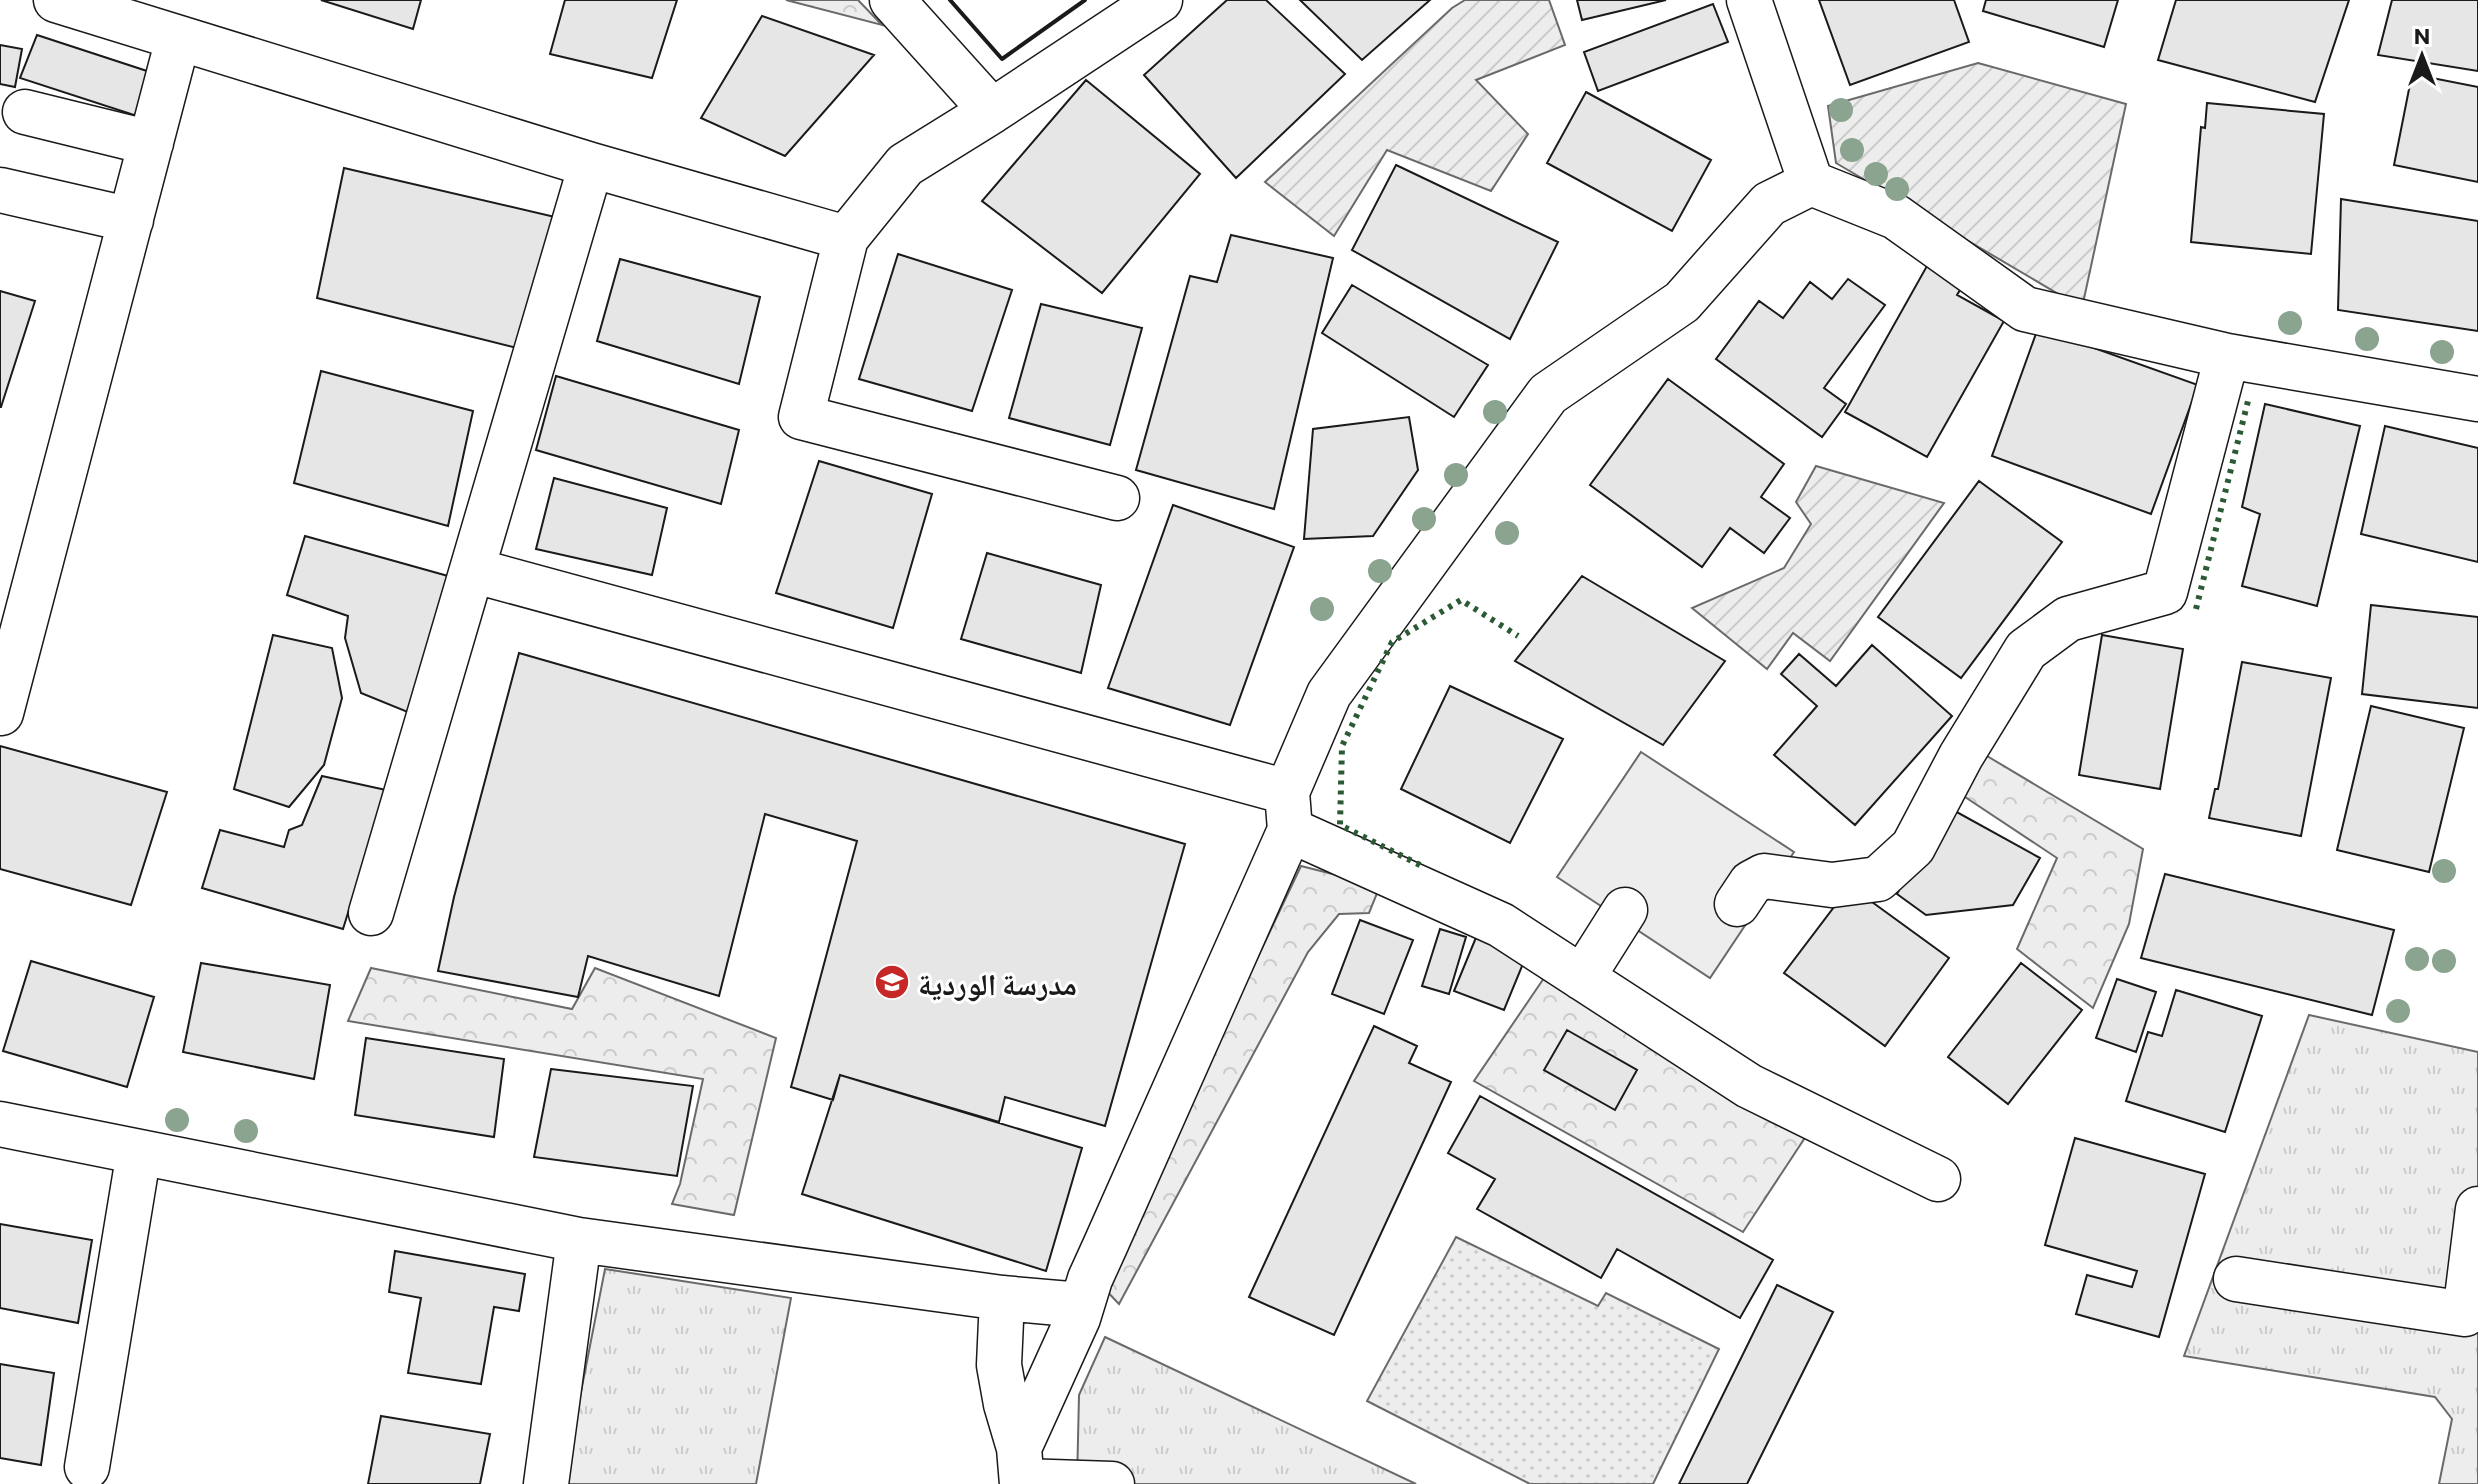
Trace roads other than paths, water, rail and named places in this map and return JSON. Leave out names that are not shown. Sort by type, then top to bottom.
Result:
[{"type":"street","points":[[56,0],[591,165],[846,238]]},
{"type":"street","points":[[892,0],[992,111]]},
{"type":"street","points":[[1117,498],[801,417],[846,238],[905,165],[1160,0]]},
{"type":"street","points":[[1749,0],[1811,183]]},
{"type":"street","points":[[1,713],[178,39]]},
{"type":"street","points":[[25,112],[151,143]]},
{"type":"street","points":[[371,913],[591,165]]},
{"type":"street","points":[[1021,1471],[1081,1305],[1288,811],[1329,694],[1548,394],[1682,302],[1769,204],[1811,183],[1896,217],[2025,309],[2227,356],[2478,399]]},
{"type":"street","points":[[0,190],[131,220]]},
{"type":"street","points":[[1737,904],[1751,883],[1764,876],[1832,885],[1878,879],[1913,847],[1961,756],[2026,650],[2068,619],[2165,592],[2227,356]]},
{"type":"street","points":[[472,570],[1288,811],[1501,925],[1749,1086],[1938,1179]]},
{"type":"street","points":[[1582,978],[1625,910]]},
{"type":"street","points":[[0,1124],[579,1240],[1002,1298],[1081,1305]]},
{"type":"street","points":[[87,1467],[139,1152]]},
{"type":"street","points":[[2236,1279],[2465,1314],[2478,1209]]},
{"type":"street","points":[[546,1484],[579,1240]]},
{"type":"street","points":[[1002,1298],[999,1365],[1021,1471]]},
{"type":"street","points":[[1021,1471],[1112,1484]]},
{"type":"place","name":"مدرسة الوردية","points":[[892,982]]}]
